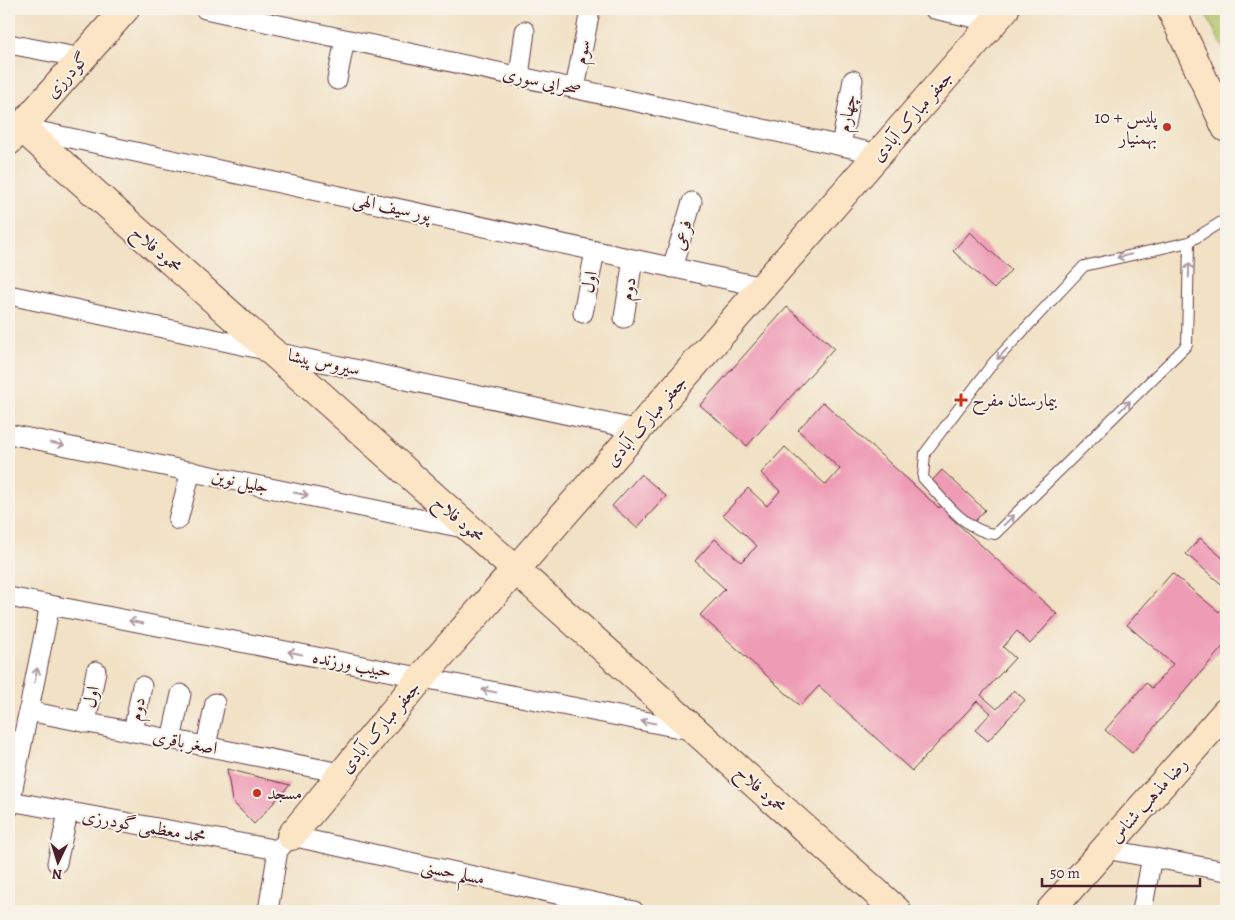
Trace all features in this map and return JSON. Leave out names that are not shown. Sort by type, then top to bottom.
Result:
[{"type":"street","name":"گودرزی","points":[[15,134],[125,9]]},
{"type":"street","name":"صحرایی سوری","points":[[205,9],[879,154]]},
{"type":"street","points":[[934,9],[999,16]]},
{"type":"street","points":[[1171,9],[1226,128]]},
{"type":"street","name":"سوم","points":[[574,88],[589,16]]},
{"type":"street","name":"جعفر مبارک آبادی","points":[[284,843],[422,678],[999,16]]},
{"type":"street","points":[[519,76],[526,32]]},
{"type":"street","points":[[337,80],[345,39]]},
{"type":"street","points":[[9,44],[82,58]]},
{"type":"street","name":"چهارم","points":[[841,146],[853,80]]},
{"type":"street","name":"پور سیف الهی","points":[[15,134],[595,251],[763,287]]},
{"type":"street","name":"محمود فلاح","points":[[15,134],[270,350],[897,911]]},
{"type":"street","name":"فرعی","points":[[672,268],[692,202]]},
{"type":"street","name":"اول","points":[[583,313],[595,251]]},
{"type":"street","name":"دوم","points":[[624,318],[633,259]]},
{"type":"street","name":"سیروس پیشا","points":[[9,295],[640,430]]},
{"type":"street","name":"جلیل نوین","points":[[9,434],[470,530]]},
{"type":"street","points":[[178,520],[191,471]]},
{"type":"street","name":"حبیب ورزنده","points":[[9,597],[696,732]]},
{"type":"street","points":[[9,805],[50,605]]},
{"type":"street","name":"اول","points":[[86,723],[96,671]]},
{"type":"street","name":"دوم","points":[[133,732],[142,686]]},
{"type":"street","points":[[171,740],[181,694]]},
{"type":"street","points":[[206,746],[214,703]]},
{"type":"street","name":"اصغر باقری","points":[[28,711],[341,773]]},
{"type":"street","name":"رضا مذهب شناس","points":[[1050,911],[1222,722]]},
{"type":"street","name":"محمد معظمی گودرزی","points":[[9,805],[284,843]]},
{"type":"street","points":[[58,863],[68,813]]},
{"type":"street","points":[[268,911],[284,843]]},
{"type":"street","name":"مسلم حسنی","points":[[284,843],[634,911]]},
{"type":"street","points":[[1105,849],[1226,871]]},
{"type":"street","points":[[1142,911],[1152,857]]},
{"type":"lane","points":[[1189,242],[1187,346],[995,534],[984,533],[956,512],[923,478],[925,453],[993,363],[1084,266],[1189,242],[1226,220]]},
{"type":"green space","points":[[1203,9],[1226,9],[1226,54]]},
{"type":"building","points":[[970,232],[1011,270],[994,289],[953,251]]},
{"type":"building","points":[[787,307],[834,348],[747,446],[700,405]]},
{"type":"building","points":[[823,402],[939,508],[947,500],[929,484],[942,470],[985,510],[973,523],[956,508],[949,516],[1057,614],[1030,644],[1017,631],[1003,647],[1015,658],[981,695],[997,709],[1014,690],[1025,700],[988,741],[975,730],[991,713],[977,701],[912,771],[819,686],[800,706],[700,615],[725,589],[695,561],[715,539],[741,562],[757,546],[723,515],[748,488],[767,506],[780,491],[761,473],[785,447],[826,485],[840,469],[798,430]]},
{"type":"building","points":[[641,474],[666,496],[637,528],[612,506]]},
{"type":"building","points":[[1200,538],[1226,561],[1226,588],[1186,554]]},
{"type":"building","points":[[1172,573],[1219,612],[1226,603],[1226,643],[1132,753],[1105,730],[1146,683],[1152,688],[1173,664],[1127,625]]},
{"type":"building","name":"مسجد","points":[[227,769],[290,785],[254,824],[232,801]]},
{"type":"place","name":"پلیس + 10 بهمنیار","points":[[1167,127]]},
{"type":"place","name":"بیمارستان مفرح","points":[[961,400]]},
{"type":"place","name":"مسجد","points":[[257,793]]}]
